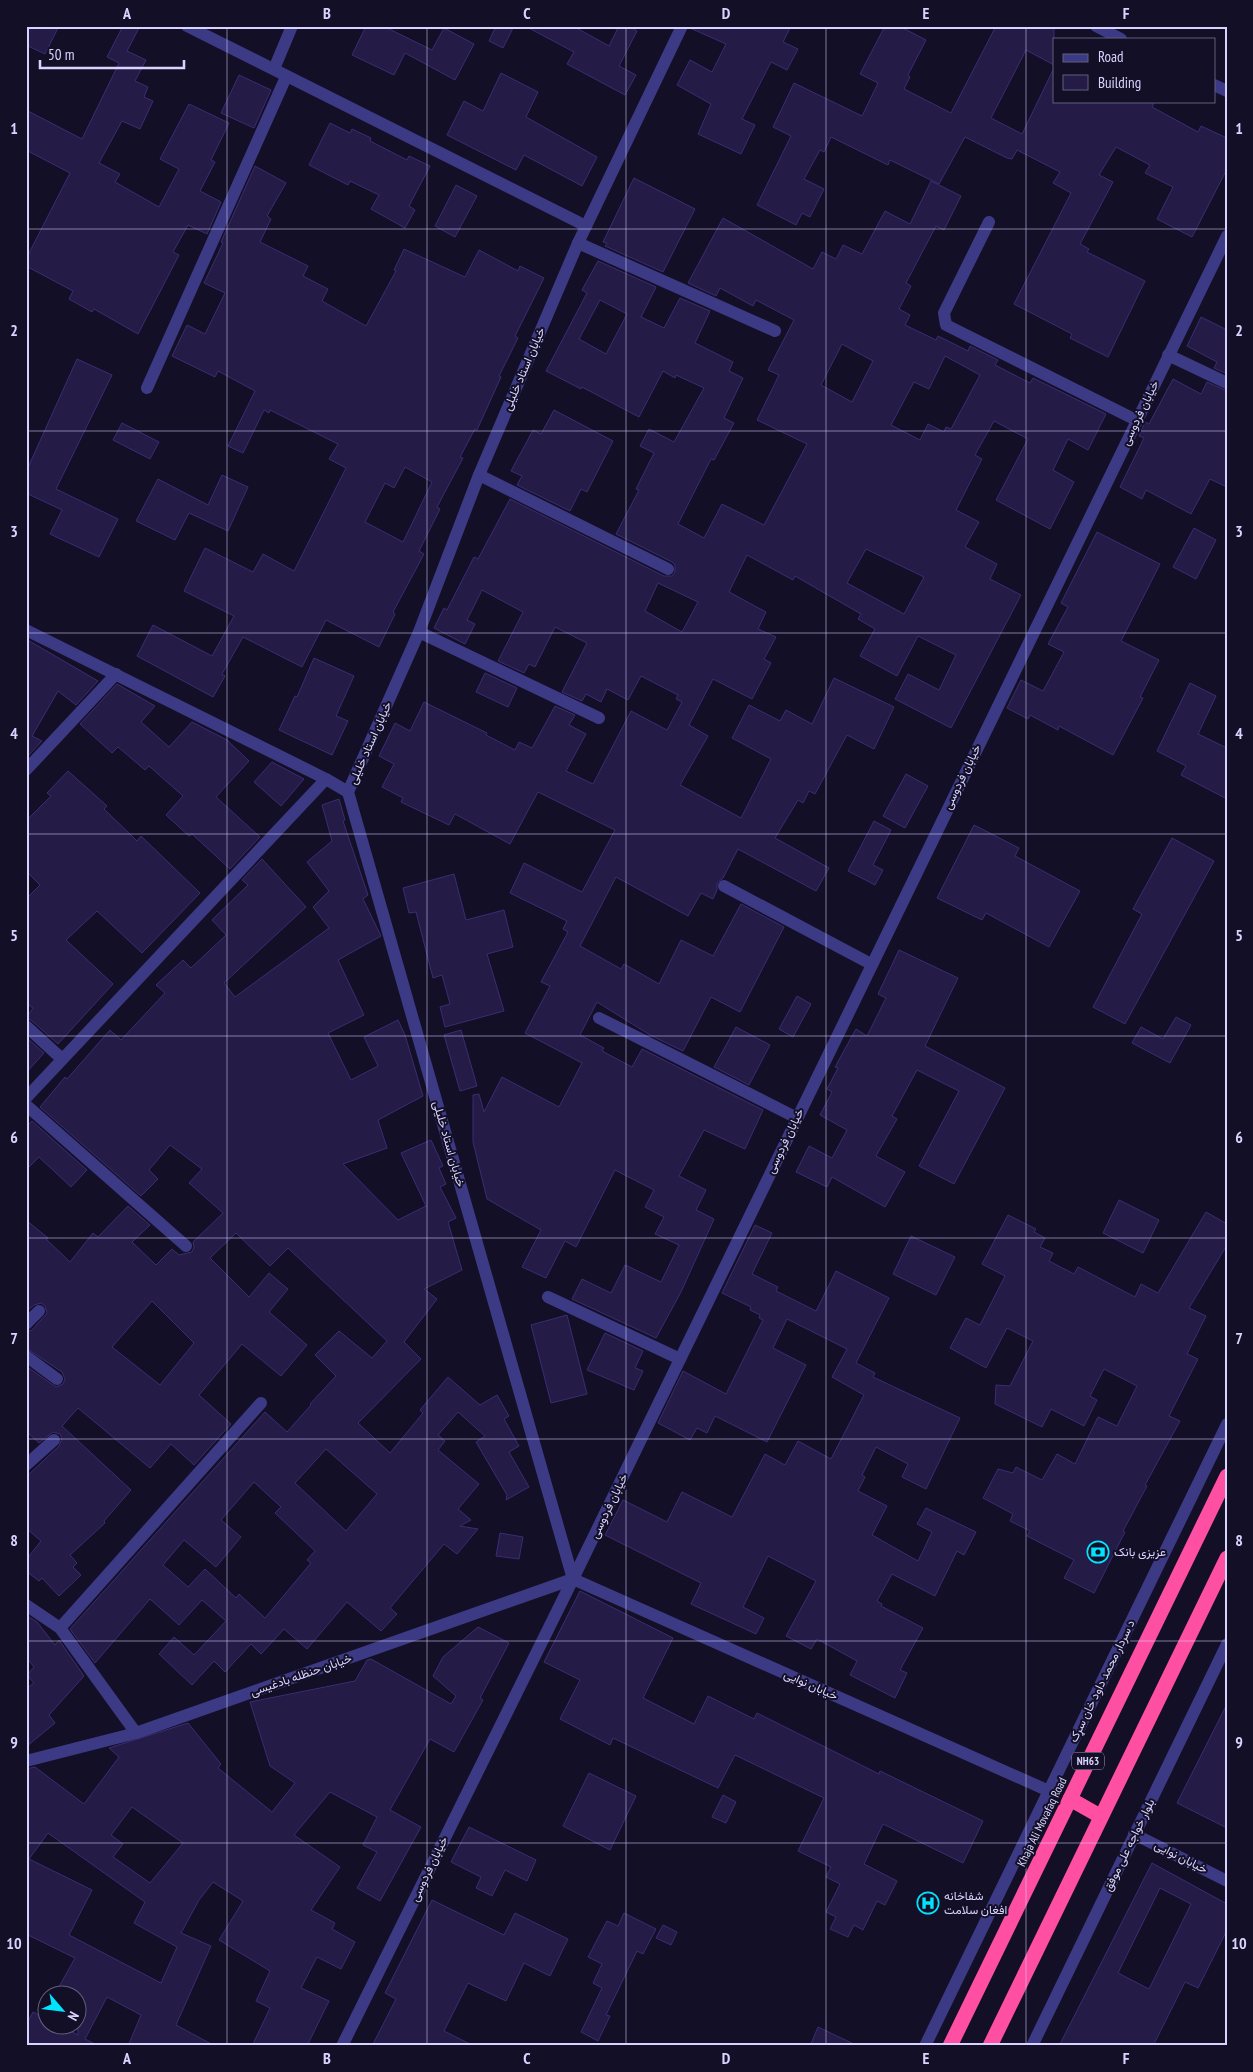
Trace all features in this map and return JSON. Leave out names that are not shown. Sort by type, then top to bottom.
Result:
[{"type":"highway","name":"Khaja Ali Movafaq Road","points":[[950,2046],[1227,1476]]},
{"type":"highway","name":"NH63","points":[[990,2046],[1100,1816],[1227,1558]]},
{"type":"highway","points":[[1070,1799],[1100,1816]]},
{"type":"street","points":[[187,26],[586,226]]},
{"type":"street","points":[[274,69],[292,26]]},
{"type":"street","name":"خیابان استاد خلیلی","points":[[573,1579],[348,792],[419,632],[479,475],[578,243],[682,26]]},
{"type":"street","points":[[1096,26],[1119,38]]},
{"type":"street","points":[[147,388],[286,77]]},
{"type":"street","points":[[989,222],[944,313],[946,325],[1136,420]]},
{"type":"street","name":"خیابان فردوسی","points":[[342,2046],[573,1579],[1227,236]]},
{"type":"street","points":[[578,243],[775,331]]},
{"type":"street","points":[[1168,355],[1227,383]]},
{"type":"street","points":[[479,475],[668,569]]},
{"type":"street","points":[[26,630],[326,779],[348,792]]},
{"type":"street","points":[[419,632],[599,718]]},
{"type":"street","points":[[26,770],[116,674]]},
{"type":"street","points":[[26,1098],[326,779]]},
{"type":"street","points":[[724,886],[871,964]]},
{"type":"street","points":[[598,1018],[797,1118]]},
{"type":"street","points":[[26,1026],[62,1058]]},
{"type":"street","points":[[26,1105],[186,1246]]},
{"type":"street","points":[[548,1297],[680,1359]]},
{"type":"street","points":[[26,1324],[39,1310]]},
{"type":"street","points":[[26,1356],[57,1380]]},
{"type":"street","points":[[60,1628],[261,1403]]},
{"type":"street","name":"د سردار محمد داود خان سړک","points":[[925,2046],[1227,1424]]},
{"type":"street","points":[[26,1464],[54,1440]]},
{"type":"street","name":"خیابان حنظله بادغیسی","points":[[26,1761],[136,1733],[573,1579]]},
{"type":"street","name":"خیابان نوایی","points":[[573,1579],[1049,1791]]},
{"type":"street","points":[[26,1605],[60,1628],[136,1733]]},
{"type":"street","name":"بلوار خواجه علی موفق","points":[[1032,2046],[1227,1644]]},
{"type":"street","name":"خیابان نوایی","points":[[1134,1834],[1227,1881]]},
{"type":"building","points":[[26,26],[59,26],[45,54],[26,45]]},
{"type":"building","points":[[123,26],[140,26],[127,51],[146,60],[135,81],[148,87],[144,97],[153,101],[140,129],[122,121],[99,163],[120,174],[115,182],[159,207],[179,169],[160,159],[189,104],[229,123],[211,160],[215,162],[200,191],[221,202],[207,234],[188,225],[173,252],[179,255],[138,334],[94,309],[92,312],[69,299],[73,291],[26,266],[26,259],[70,173],[26,150],[26,110],[82,139],[119,63],[107,57]]},
{"type":"building","points":[[366,26],[383,26],[432,50],[444,28],[474,44],[455,80],[405,53],[394,75],[352,55]]},
{"type":"building","points":[[496,26],[514,26],[503,48],[489,41]]},
{"type":"building","points":[[525,26],[573,26],[609,46],[619,26],[629,26],[637,31],[619,66],[636,75],[625,95],[567,64],[574,52]]},
{"type":"building","points":[[690,26],[791,26],[783,42],[798,49],[787,70],[771,62],[742,119],[755,125],[741,154],[698,134],[711,104],[677,85],[690,60],[712,72],[726,44],[690,28]]},
{"type":"building","points":[[885,26],[899,26],[926,40],[908,75],[910,77],[904,89],[951,113],[996,26],[1054,26],[1053,64],[1026,50],[991,118],[1022,134],[1053,70],[1053,102],[1154,102],[1152,107],[1198,132],[1201,126],[1227,138],[1227,169],[1192,237],[1157,219],[1173,187],[1145,173],[1150,165],[1116,147],[1099,175],[1113,182],[1080,244],[1089,249],[1087,252],[1145,281],[1108,357],[1070,338],[1072,334],[1014,304],[1071,193],[1053,183],[1060,172],[1017,150],[1012,159],[1007,158],[965,137],[939,184],[890,160],[888,165],[831,137],[824,152],[820,150],[804,179],[824,189],[810,217],[802,213],[796,225],[757,205],[791,136],[773,127],[794,83],[862,116],[878,83],[860,74]]},
{"type":"building","points":[[501,73],[538,92],[526,117],[597,157],[582,186],[524,155],[516,170],[447,135],[464,101],[483,111]]},
{"type":"building","points":[[239,75],[271,90],[254,128],[221,113]]},
{"type":"building","points":[[330,123],[350,133],[352,129],[371,138],[370,141],[407,160],[409,156],[430,166],[409,206],[415,210],[405,228],[371,209],[379,195],[350,181],[348,185],[309,165]]},
{"type":"building","points":[[255,166],[286,183],[267,216],[271,219],[260,242],[308,266],[303,276],[328,289],[322,301],[366,326],[396,271],[394,270],[404,249],[465,277],[479,250],[518,271],[520,266],[544,278],[515,336],[518,338],[499,376],[501,377],[477,430],[475,429],[460,457],[463,458],[437,507],[440,509],[419,551],[424,554],[393,612],[395,614],[379,647],[326,620],[302,667],[243,637],[222,674],[225,676],[213,697],[137,656],[153,625],[212,656],[234,616],[184,591],[205,548],[253,572],[263,554],[294,571],[346,468],[329,459],[338,444],[270,410],[269,413],[264,410],[243,453],[228,446],[255,391],[218,371],[215,377],[172,356],[187,325],[205,334],[225,293],[204,283],[223,243],[221,242]],"holes":[[[405,467],[432,482],[403,542],[365,522],[385,483],[394,488]]]},
{"type":"building","points":[[634,178],[695,209],[663,272],[605,246],[607,243],[603,242]]},
{"type":"building","points":[[931,181],[961,196],[944,230],[936,226],[906,283],[911,286],[899,309],[910,315],[905,325],[936,340],[938,336],[968,351],[970,346],[998,360],[995,365],[1030,383],[1033,378],[1106,414],[1088,450],[1068,439],[1053,470],[1074,482],[1050,529],[996,500],[1028,439],[994,421],[975,455],[982,459],[956,510],[979,522],[965,547],[997,564],[990,579],[1021,595],[951,728],[895,699],[908,674],[939,690],[956,655],[918,636],[897,676],[860,656],[875,629],[858,619],[861,614],[795,576],[793,580],[747,555],[729,592],[766,612],[758,629],[776,637],[764,659],[771,663],[752,699],[713,679],[689,725],[708,736],[680,785],[741,818],[771,759],[732,738],[749,705],[780,721],[786,710],[812,724],[834,678],[894,707],[874,749],[847,735],[815,794],[809,791],[803,803],[798,800],[775,838],[829,868],[816,891],[738,849],[723,878],[717,883],[717,890],[713,899],[701,893],[688,916],[616,877],[580,946],[621,969],[624,964],[659,984],[681,940],[713,956],[741,904],[784,927],[740,1012],[711,997],[683,1051],[650,1035],[597,1002],[580,1035],[604,1048],[602,1051],[632,1067],[642,1049],[763,1110],[745,1149],[704,1130],[679,1176],[706,1190],[696,1210],[714,1219],[681,1292],[656,1338],[572,1299],[582,1279],[611,1293],[625,1265],[661,1282],[679,1245],[655,1234],[664,1217],[645,1207],[654,1190],[615,1170],[576,1247],[565,1241],[546,1278],[522,1267],[541,1230],[487,1199],[473,1142],[473,1095],[479,1094],[484,1112],[502,1077],[559,1107],[582,1063],[525,1033],[550,986],[541,982],[568,932],[563,929],[567,921],[510,893],[524,863],[582,892],[615,830],[538,792],[510,844],[455,814],[449,825],[401,802],[403,798],[382,787],[394,764],[379,756],[395,723],[410,731],[424,702],[487,733],[486,735],[515,750],[519,742],[532,748],[555,706],[575,715],[569,725],[586,734],[566,771],[593,784],[631,711],[667,730],[682,702],[676,699],[678,695],[641,676],[628,700],[607,689],[601,702],[586,694],[582,701],[562,692],[587,643],[555,627],[535,667],[529,664],[524,673],[498,661],[523,612],[482,590],[467,620],[475,624],[465,644],[434,628],[444,608],[447,610],[474,557],[478,559],[510,499],[664,576],[672,576],[675,572],[675,565],[672,562],[616,534],[639,490],[636,489],[654,453],[640,446],[649,429],[674,442],[704,388],[676,375],[675,378],[663,371],[639,417],[582,387],[581,389],[546,371],[587,293],[582,290],[598,261],[656,287],[641,317],[664,328],[680,298],[710,311],[695,343],[733,362],[729,371],[743,378],[724,418],[734,423],[714,460],[711,459],[678,524],[704,538],[722,504],[764,525],[807,444],[757,420],[779,375],[768,370],[794,320],[756,300],[753,306],[720,288],[716,296],[688,283],[723,218],[813,269],[822,252],[836,259],[843,245],[862,254],[885,211],[910,224]],"holes":[[[600,300],[627,314],[606,354],[579,339]],[[842,344],[873,361],[852,402],[821,385]],[[945,356],[980,375],[951,429],[946,427],[944,432],[928,424],[920,440],[891,425],[914,382],[929,389]],[[866,549],[924,577],[904,614],[847,583]],[[658,583],[698,602],[682,632],[645,611]]]},
{"type":"building","points":[[456,185],[477,196],[455,237],[435,226]]},
{"type":"building","points":[[1201,317],[1227,330],[1227,374],[1214,368],[1217,362],[1187,346]]},
{"type":"building","points":[[77,359],[112,375],[56,489],[118,519],[99,557],[50,534],[62,510],[26,493],[26,472]]},
{"type":"building","points":[[1173,379],[1201,394],[1207,382],[1227,391],[1227,487],[1210,479],[1191,514],[1146,490],[1142,499],[1120,487],[1144,438],[1139,436],[1145,422],[1149,424]]},
{"type":"building","points":[[554,410],[613,441],[587,492],[581,489],[570,511],[517,485],[522,476],[511,471],[533,430],[541,434]]},
{"type":"building","points":[[122,423],[159,442],[150,459],[113,440]]},
{"type":"building","points":[[222,475],[248,487],[228,531],[189,513],[175,540],[136,521],[158,479],[208,505]]},
{"type":"building","points":[[1194,528],[1216,540],[1196,579],[1173,567]]},
{"type":"building","points":[[1097,532],[1160,564],[1121,641],[1159,660],[1140,697],[1143,698],[1113,755],[1059,726],[1058,730],[1030,715],[1028,719],[1007,708],[1021,680],[1043,691],[1064,652],[1048,644],[1068,607],[1061,603]]},
{"type":"building","points":[[26,639],[98,681],[76,705],[58,691],[32,736],[42,741],[26,758]]},
{"type":"building","points":[[314,658],[354,676],[336,716],[348,721],[332,755],[279,730],[295,696],[297,697]]},
{"type":"building","points":[[485,673],[517,688],[508,707],[476,692]]},
{"type":"building","points":[[1190,683],[1216,696],[1198,734],[1227,748],[1227,799],[1181,775],[1186,766],[1157,751]]},
{"type":"building","points":[[117,684],[155,706],[141,722],[169,747],[192,722],[227,740],[249,761],[216,797],[260,837],[230,869],[192,834],[189,836],[166,815],[183,796],[149,766],[145,770],[118,747],[112,753],[80,724]]},
{"type":"building","points":[[272,762],[304,779],[281,806],[254,782]]},
{"type":"building","points":[[68,771],[107,806],[104,809],[137,841],[141,836],[200,893],[142,953],[97,911],[66,940],[113,984],[58,1044],[31,1020],[26,1018],[33,1008],[26,1003],[26,899],[40,885],[26,871],[26,821],[51,796],[47,793]]},
{"type":"building","points":[[906,774],[928,786],[905,828],[883,816]]},
{"type":"building","points":[[339,799],[345,820],[343,821],[368,895],[363,899],[381,936],[338,960],[364,1015],[328,1033],[351,1080],[378,1066],[364,1037],[398,1020],[405,1035],[423,1096],[378,1120],[387,1148],[343,1164],[398,1220],[426,1206],[401,1153],[431,1140],[443,1166],[439,1168],[446,1184],[440,1187],[456,1218],[448,1222],[462,1270],[424,1289],[437,1299],[404,1342],[421,1359],[358,1423],[390,1453],[423,1413],[420,1410],[448,1377],[480,1405],[497,1395],[509,1416],[504,1419],[519,1446],[509,1452],[529,1487],[506,1500],[507,1495],[476,1442],[485,1436],[458,1412],[438,1435],[445,1441],[438,1450],[479,1484],[458,1509],[471,1520],[460,1526],[478,1529],[457,1554],[444,1544],[390,1608],[397,1614],[381,1631],[347,1602],[307,1649],[284,1629],[261,1654],[251,1644],[225,1672],[214,1661],[192,1685],[159,1654],[174,1637],[194,1655],[226,1621],[202,1600],[179,1625],[150,1599],[95,1663],[70,1629],[265,1412],[287,1432],[336,1376],[315,1355],[339,1331],[372,1358],[387,1341],[288,1248],[270,1266],[236,1233],[210,1258],[249,1297],[269,1273],[288,1289],[269,1312],[307,1345],[281,1376],[242,1344],[199,1395],[231,1424],[194,1465],[171,1444],[150,1468],[78,1408],[62,1426],[131,1490],[104,1521],[105,1523],[70,1555],[77,1563],[73,1567],[81,1575],[59,1596],[42,1578],[39,1581],[26,1571],[26,1560],[41,1541],[26,1528],[26,1477],[59,1446],[62,1439],[60,1434],[53,1432],[39,1443],[26,1431],[26,1366],[56,1387],[63,1384],[65,1379],[62,1372],[26,1348],[26,1332],[32,1330],[47,1313],[45,1306],[41,1303],[34,1305],[26,1312],[26,1220],[48,1238],[46,1239],[70,1262],[93,1233],[98,1237],[128,1206],[150,1225],[132,1242],[156,1265],[172,1249],[179,1255],[192,1252],[193,1242],[223,1213],[189,1183],[202,1169],[170,1145],[149,1170],[158,1179],[141,1196],[40,1107],[65,1077],[67,1079],[110,1030],[121,1040],[165,993],[156,985],[183,960],[191,968],[226,935],[212,920],[248,885],[242,880],[262,859],[306,907],[224,983],[235,997],[329,928],[313,907],[329,891],[307,862],[332,841],[322,805]],"holes":[[[152,1301],[194,1343],[160,1385],[112,1347]],[[326,1449],[377,1494],[346,1531],[295,1483]],[[254,1482],[281,1507],[275,1513],[315,1551],[307,1560],[311,1563],[265,1618],[239,1594],[236,1598],[205,1569],[188,1587],[163,1565],[184,1540],[216,1567],[241,1537],[221,1520]]]},
{"type":"building","points":[[874,821],[891,830],[873,865],[883,870],[875,885],[848,871]]},
{"type":"building","points":[[974,825],[1019,848],[1015,856],[1080,891],[1049,947],[986,913],[982,920],[937,898]]},
{"type":"building","points":[[1172,838],[1214,861],[1125,1024],[1093,1007],[1142,914],[1133,909]]},
{"type":"building","points":[[454,874],[466,920],[504,910],[513,947],[487,954],[504,1011],[445,1027],[440,1007],[450,1004],[442,975],[433,978],[416,912],[409,913],[403,888]]},
{"type":"building","points":[[899,950],[958,978],[925,1046],[1005,1088],[954,1184],[919,1166],[959,1091],[917,1070],[892,1116],[897,1119],[876,1156],[905,1172],[885,1207],[832,1177],[827,1187],[796,1172],[809,1146],[832,1158],[847,1130],[820,1115],[832,1092],[827,1089],[838,1068],[835,1067],[856,1029],[867,1036],[886,998],[878,994]]},
{"type":"building","points":[[797,996],[811,1004],[793,1037],[779,1029]]},
{"type":"building","points":[[1176,1017],[1191,1025],[1170,1063],[1132,1043],[1141,1027],[1163,1039]]},
{"type":"building","points":[[736,1027],[770,1045],[749,1085],[714,1067]]},
{"type":"building","points":[[461,1030],[477,1086],[460,1091],[444,1035]]},
{"type":"building","points":[[26,1037],[44,1053],[26,1073]]},
{"type":"building","points":[[32,1121],[87,1170],[71,1187],[39,1157],[26,1170],[26,1127]]},
{"type":"building","points":[[1119,1200],[1159,1220],[1143,1253],[1103,1233]]},
{"type":"building","points":[[1206,1212],[1227,1224],[1227,1245],[1189,1308],[1206,1316],[1187,1354],[1198,1359],[1169,1416],[1180,1421],[1145,1485],[1147,1486],[1123,1531],[1125,1532],[1094,1593],[1064,1578],[1074,1560],[1027,1536],[1030,1531],[1010,1521],[1013,1514],[983,1498],[998,1469],[1013,1473],[1016,1467],[1042,1480],[1057,1454],[1075,1464],[1098,1417],[1117,1426],[1137,1386],[1104,1369],[1090,1396],[1097,1400],[1084,1426],[1051,1409],[1042,1427],[995,1404],[996,1385],[1010,1386],[1033,1341],[1007,1328],[986,1368],[950,1348],[966,1318],[980,1325],[1005,1276],[982,1264],[1008,1215],[1036,1229],[1034,1232],[1045,1238],[1040,1247],[1053,1253],[1049,1261],[1074,1274],[1078,1267],[1135,1297],[1141,1284],[1158,1293]]},
{"type":"building","points":[[755,1225],[772,1233],[752,1274],[778,1287],[776,1291],[816,1311],[836,1271],[889,1298],[856,1363],[875,1373],[873,1377],[960,1418],[926,1489],[902,1477],[908,1464],[876,1447],[862,1475],[865,1477],[858,1491],[887,1506],[872,1535],[918,1561],[932,1532],[917,1524],[926,1508],[976,1532],[964,1555],[957,1551],[935,1596],[892,1574],[877,1601],[882,1604],[881,1606],[923,1628],[900,1670],[907,1673],[895,1698],[850,1675],[857,1661],[817,1639],[811,1649],[786,1636],[816,1581],[768,1556],[743,1607],[764,1618],[756,1634],[691,1604],[701,1583],[605,1535],[623,1500],[667,1522],[682,1492],[732,1517],[765,1454],[785,1465],[798,1441],[831,1459],[864,1395],[832,1377],[847,1349],[787,1319],[773,1348],[806,1365],[767,1442],[715,1416],[707,1433],[697,1428],[690,1440],[658,1423],[683,1371],[726,1394],[763,1320],[759,1318],[760,1315],[750,1310],[751,1307],[722,1293]]},
{"type":"building","points":[[911,1236],[955,1257],[936,1295],[893,1274]]},
{"type":"building","points":[[567,1315],[587,1394],[551,1403],[531,1325]]},
{"type":"building","points":[[605,1333],[643,1351],[635,1368],[643,1371],[634,1390],[587,1370]]},
{"type":"building","points":[[500,1533],[523,1537],[519,1559],[496,1556]]},
{"type":"building","points":[[580,1591],[673,1638],[643,1698],[694,1724],[708,1696],[754,1719],[757,1713],[879,1774],[880,1771],[983,1821],[963,1863],[883,1824],[864,1864],[897,1881],[885,1905],[877,1901],[863,1930],[854,1925],[848,1937],[830,1929],[836,1917],[826,1912],[840,1884],[826,1877],[831,1867],[798,1851],[824,1798],[735,1755],[718,1788],[613,1738],[610,1745],[560,1719],[580,1680],[544,1662]]},
{"type":"building","points":[[26,1615],[37,1622],[55,1645],[59,1640],[84,1676],[49,1715],[55,1723],[26,1747],[26,1689],[34,1683],[27,1675],[34,1667],[26,1657]]},
{"type":"building","points":[[478,1627],[509,1643],[480,1698],[483,1700],[454,1752],[430,1739],[390,1810],[421,1827],[380,1901],[357,1888],[377,1852],[363,1845],[377,1817],[330,1792],[294,1835],[340,1867],[311,1910],[335,1923],[332,1929],[355,1942],[341,1969],[317,1957],[301,1988],[329,2001],[307,2046],[252,2046],[270,2008],[256,2001],[270,1971],[219,1940],[243,1901],[213,1882],[199,1900],[181,1933],[211,1946],[176,2025],[215,2046],[128,2046],[141,2015],[107,1997],[88,2033],[88,1984],[61,1984],[75,1958],[26,1934],[26,1769],[35,1767],[84,1804],[119,1757],[109,1748],[188,1723],[221,1764],[218,1768],[272,1812],[295,1783],[270,1766],[250,1702],[355,1681],[367,1660],[371,1659],[451,1704],[456,1696],[433,1676],[443,1657]],"holes":[[[132,1807],[183,1843],[150,1883],[113,1857],[123,1844],[111,1835]],[[48,1833],[145,1902],[134,1923],[177,1947],[161,1983],[69,1935],[92,1890],[29,1859]]]},
{"type":"building","points":[[1227,1704],[1227,1828],[1177,1803]]},
{"type":"building","points":[[589,1773],[636,1796],[610,1850],[563,1826]]},
{"type":"building","points":[[723,1795],[736,1802],[726,1823],[712,1817]]},
{"type":"building","points":[[469,1827],[536,1860],[527,1881],[505,1870],[492,1896],[476,1888],[481,1877],[451,1862]]},
{"type":"building","points":[[1152,1863],[1227,1904],[1227,1930],[1198,1988],[1185,1982],[1153,2046],[1059,2046]],"holes":[[[1160,1888],[1191,1904],[1149,1989],[1118,1973]]]},
{"type":"building","points":[[432,1900],[504,1935],[515,1913],[568,1939],[550,1976],[524,1963],[506,2001],[468,1983],[444,2031],[474,2046],[372,2046],[396,1999],[385,1993]]},
{"type":"building","points":[[624,1913],[656,1929],[643,1954],[637,1951],[606,2015],[610,2016],[598,2041],[581,2032],[602,1988],[593,1983],[602,1964],[588,1957],[607,1921],[618,1926]]},
{"type":"building","points":[[663,1925],[677,1932],[671,1945],[656,1938]]},
{"type":"building","points":[[33,2012],[38,2015],[38,2034],[88,2034],[85,2039],[99,2046],[26,2046],[26,2025]]},
{"type":"building","points":[[818,2027],[858,2046],[810,2046]]},
{"type":"place","name":"عزیزی بانک","points":[[1098,1552]]},
{"type":"place","name":"شفاخانه افغان سلامت","points":[[928,1903]]}]
